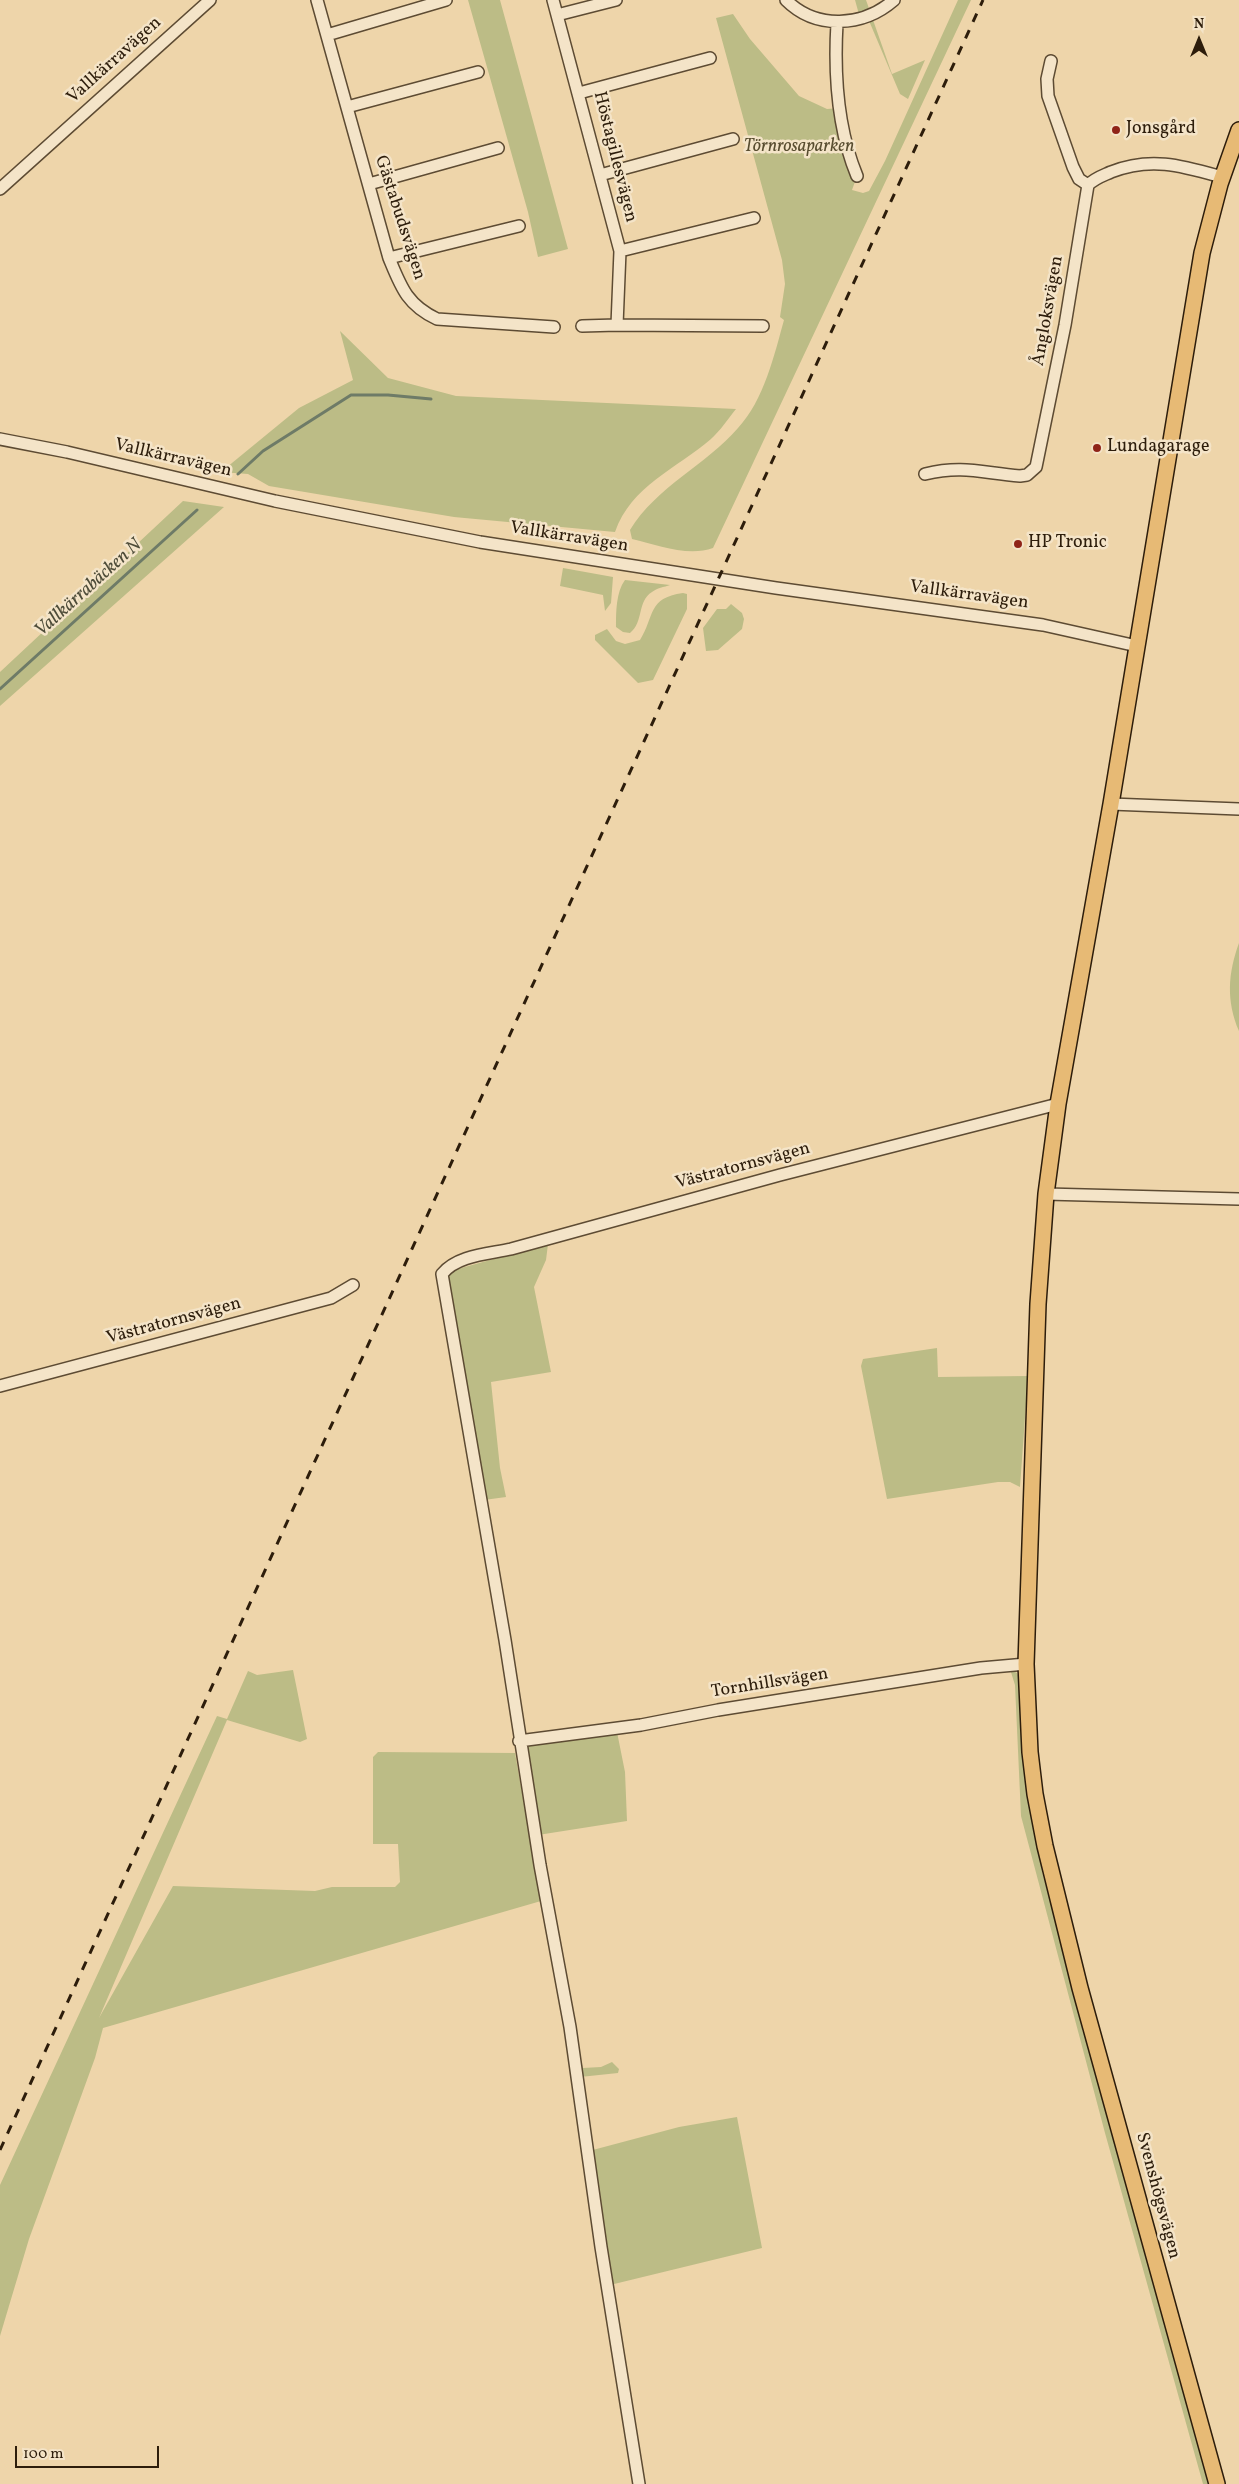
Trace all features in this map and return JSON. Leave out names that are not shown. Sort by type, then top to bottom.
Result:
[{"type":"main road","name":"Svenshögsvägen","points":[[1217,2484],[1083,1997],[1045,1846],[1035,1794],[1028,1725],[1026,1664],[1039,1284],[1046,1194],[1058,1104],[1111,804],[1202,252],[1222,177],[1239,130]]},
{"type":"street","name":"Vallkärravägen","points":[[0,189],[210,0]]},
{"type":"street","name":"Gästabudsvägen","points":[[317,0],[390,258],[403,292],[421,310],[437,319],[554,327]]},
{"type":"street","points":[[327,35],[446,0]]},
{"type":"street","name":"Höstagillesvägen","points":[[553,0],[620,251],[617,325]]},
{"type":"street","points":[[557,15],[616,0]]},
{"type":"street","points":[[786,0],[806,14],[837,23],[870,15],[894,0]]},
{"type":"street","points":[[837,23],[836,82],[850,159],[857,176]]},
{"type":"street","points":[[579,93],[710,58]]},
{"type":"street","points":[[1051,61],[1047,79],[1048,96],[1079,179],[1088,185],[1095,178],[1116,170],[1149,162],[1222,177]]},
{"type":"street","points":[[347,107],[478,72]]},
{"type":"street","points":[[600,175],[733,139]]},
{"type":"street","points":[[369,184],[498,148]]},
{"type":"street","name":"Ångloksvägen","points":[[925,474],[947,469],[965,468],[1027,476],[1036,468],[1065,325],[1088,185]]},
{"type":"street","points":[[620,251],[754,218]]},
{"type":"street","points":[[390,258],[520,226]]},
{"type":"street","points":[[582,326],[763,326]]},
{"type":"street","name":"Vallkärravägen","points":[[0,439],[67,452],[275,501],[480,542],[767,586],[1043,624],[1137,646]]},
{"type":"street","points":[[1111,804],[1239,809]]},
{"type":"street","name":"Västratornsvägen","points":[[520,1740],[505,1640],[442,1274],[447,1267],[470,1257],[511,1250],[780,1175],[1058,1104]]},
{"type":"street","points":[[1046,1194],[1239,1199]]},
{"type":"street","name":"Västratornsvägen","points":[[0,1386],[331,1298],[353,1285]]},
{"type":"street","name":"Tornhillsvägen","points":[[520,1740],[641,1725],[718,1710],[952,1672],[1026,1664]]},
{"type":"street","points":[[520,1740],[570,2027],[601,2247],[640,2484]]},
{"type":"green space","points":[[468,0],[500,0],[568,249],[538,257],[528,212]]},
{"type":"green space","points":[[855,0],[866,0],[892,74],[925,60],[908,99],[900,94],[867,16],[860,18]]},
{"type":"green space","name":"Törnrosaparken","points":[[958,0],[971,0],[713,548],[683,551],[632,539],[630,530],[653,501],[725,441],[747,417],[767,377],[784,320],[780,317],[785,284],[782,260],[716,18],[733,14],[750,39],[799,96],[827,109],[840,108],[857,176],[852,190],[863,193],[869,191],[885,161]]},
{"type":"green space","points":[[340,331],[388,378],[456,396],[736,409],[711,439],[643,490],[622,516],[615,532],[454,517],[269,486],[248,474],[221,472],[299,408],[353,380]]},
{"type":"green space","points":[[183,501],[224,507],[0,706],[0,672]]},
{"type":"green space","points":[[563,568],[613,577],[611,603],[605,611],[603,595],[560,586]]},
{"type":"green space","points":[[625,580],[670,585],[656,590],[647,596],[637,623],[630,633],[623,632],[616,627],[618,596]]},
{"type":"green space","points":[[687,594],[687,609],[653,680],[638,683],[595,640],[595,635],[607,629],[616,641],[625,644],[640,640],[658,604],[671,595]]},
{"type":"green space","points":[[731,604],[742,613],[744,619],[742,629],[718,650],[706,651],[703,628],[717,609],[726,609]]},
{"type":"green space","points":[[1239,943],[1239,1031],[1232,1009],[1230,987],[1235,954]]},
{"type":"green space","points":[[548,1244],[546,1260],[534,1287],[551,1372],[491,1382],[500,1468],[506,1497],[484,1500],[448,1277],[454,1270]]},
{"type":"green space","points":[[937,1348],[938,1377],[1028,1376],[1020,1487],[1010,1482],[998,1482],[887,1499],[861,1366],[863,1359]]},
{"type":"green space","points":[[1010,1669],[1017,1673],[1020,1680],[1042,1872],[1085,2026],[1082,2030],[1089,2040],[1147,2254],[1150,2273],[1209,2484],[1203,2484],[1105,2133],[1021,1816],[1015,1685]]},
{"type":"green space","points":[[293,1670],[307,1739],[300,1742],[227,1720],[99,2018],[173,1886],[315,1891],[332,1887],[395,1887],[400,1882],[398,1844],[373,1844],[373,1757],[378,1752],[515,1753],[541,1901],[103,2028],[95,2058],[29,2239],[0,2336],[0,2185],[217,1716],[227,1719],[248,1671],[257,1675]]},
{"type":"green space","points":[[617,1732],[625,1772],[627,1821],[538,1835],[526,1747],[531,1744]]},
{"type":"green space","points":[[581,2060],[583,2068],[601,2067],[612,2062],[619,2069],[618,2073],[580,2077],[577,2062]]},
{"type":"green space","points":[[737,2117],[762,2248],[610,2285],[589,2151],[679,2127]]},
{"type":"waterway","name":"Vallkärrabäcken N","points":[[238,474],[263,451],[351,395],[388,395],[431,399]]},
{"type":"waterway","name":"Vallkärrabäcken N","points":[[0,689],[197,510]]},
{"type":"railway","points":[[0,2150],[983,0]]},
{"type":"place","name":"Jonsgård","points":[[1116,130]]},
{"type":"place","name":"Lundagarage","points":[[1097,448]]},
{"type":"place","name":"HP Tronic","points":[[1018,544]]}]
